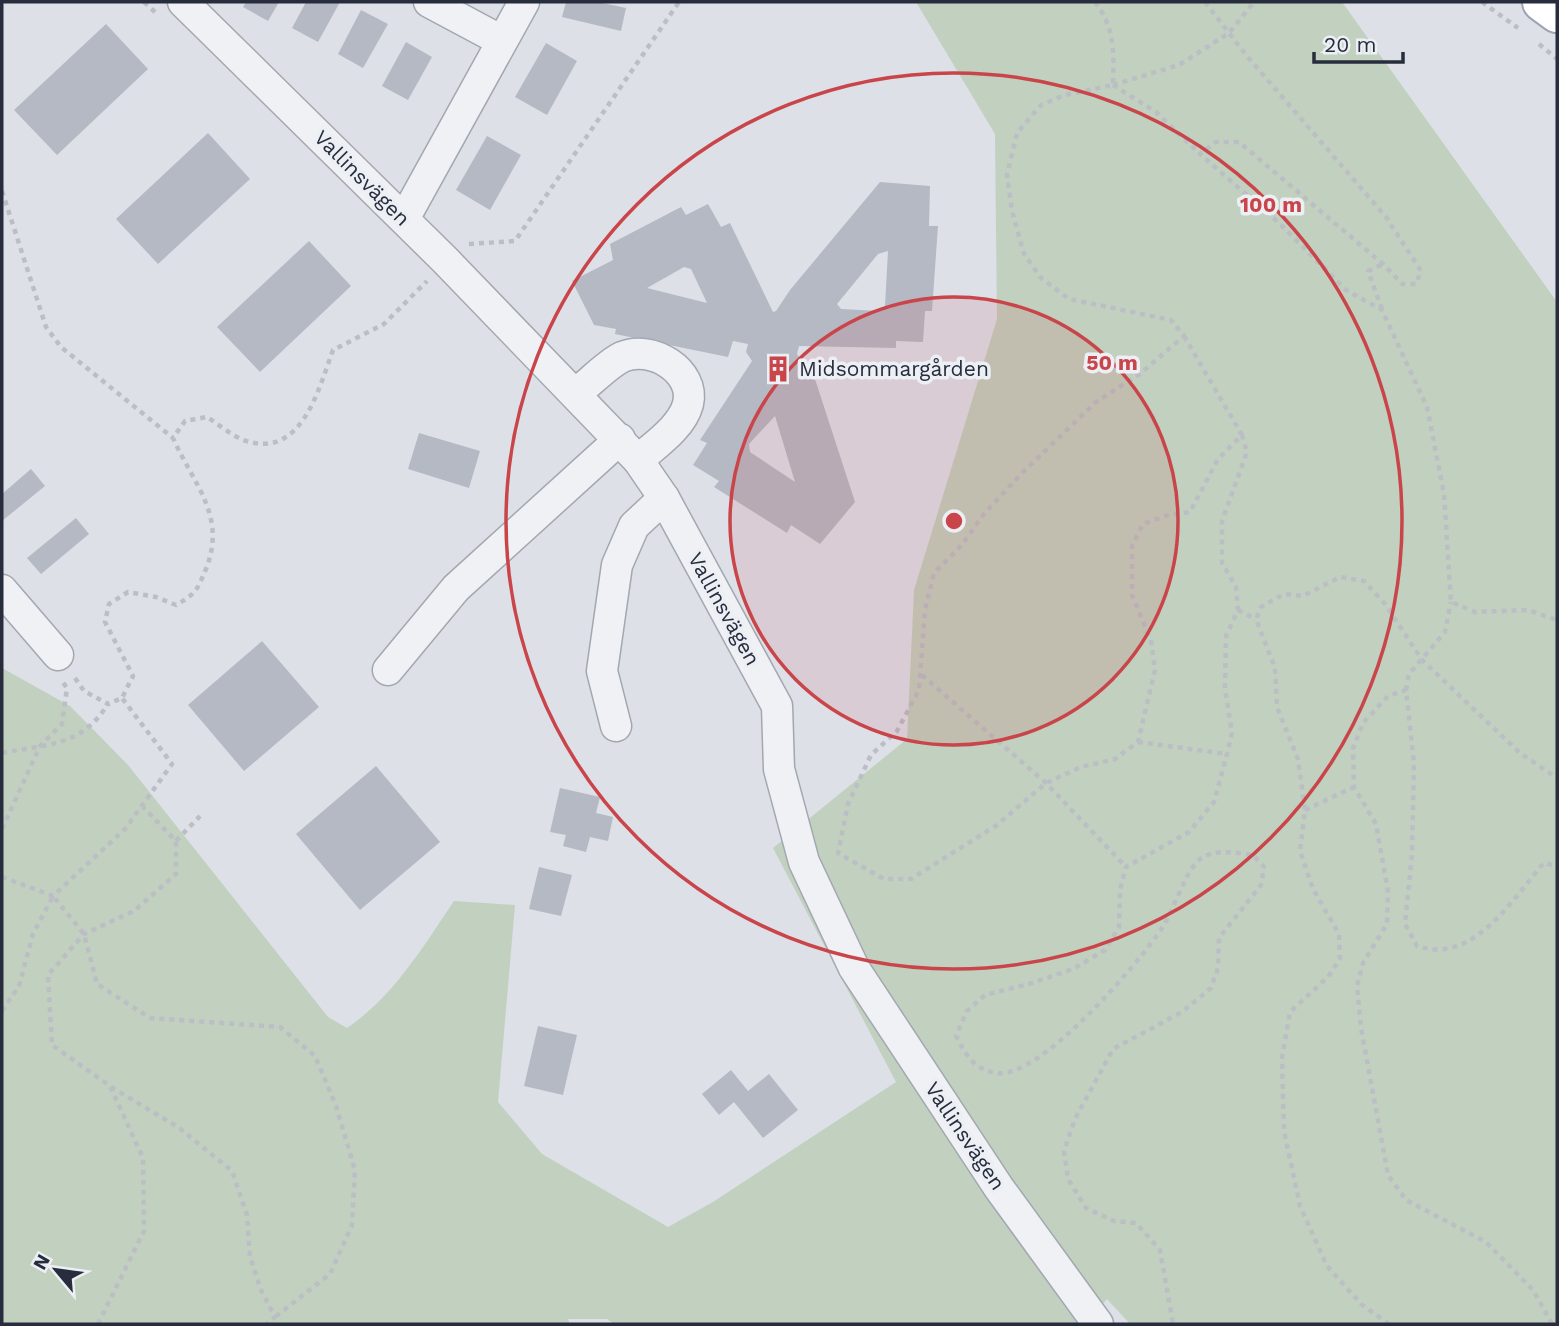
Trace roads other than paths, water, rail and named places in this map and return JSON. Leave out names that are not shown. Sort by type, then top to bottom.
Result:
[{"type":"main road","points":[[1542,2],[1557,13]]},
{"type":"street","name":"Vallinsvägen","points":[[183,2],[404,219],[576,394],[629,449],[664,498],[777,706],[779,769],[804,862],[854,968],[999,1188],[1098,1324]]},
{"type":"street","points":[[429,2],[502,41]]},
{"type":"street","points":[[404,219],[524,2]]},
{"type":"street","points":[[388,670],[456,588],[629,449],[673,429],[688,405],[688,390],[681,372],[663,360],[642,355],[623,357],[576,394]]},
{"type":"street","points":[[616,726],[601,671],[617,565],[634,526],[664,498]]},
{"type":"street","points":[[2,590],[59,666]]},
{"type":"place","name":"Midsommargården","points":[[778,369]]}]
